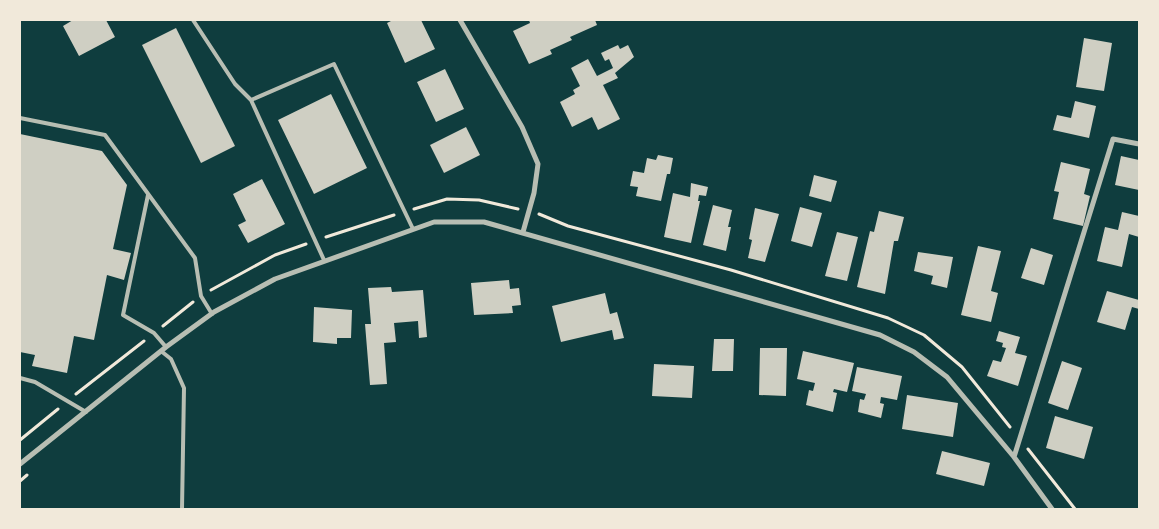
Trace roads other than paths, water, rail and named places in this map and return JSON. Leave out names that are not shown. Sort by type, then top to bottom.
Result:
[{"type":"street","points":[[460,20],[522,127],[538,164],[523,232]]},
{"type":"street","points":[[1014,457],[1114,139],[1139,144]]},
{"type":"street","points":[[20,464],[166,347],[212,314],[275,278],[434,222],[484,222],[880,335],[914,352],[947,377],[1014,457],[1052,509]]},
{"type":"lane","points":[[193,20],[235,84],[251,100],[317,241],[324,260]]},
{"type":"lane","points":[[251,100],[334,64],[413,229]]},
{"type":"lane","points":[[20,118],[106,135],[195,258],[201,296],[212,314]]},
{"type":"lane","points":[[148,194],[123,315],[154,333],[166,347]]},
{"type":"lane","points":[[161,351],[171,359],[184,388],[182,509]]},
{"type":"lane","points":[[20,378],[35,382],[86,412]]}]
